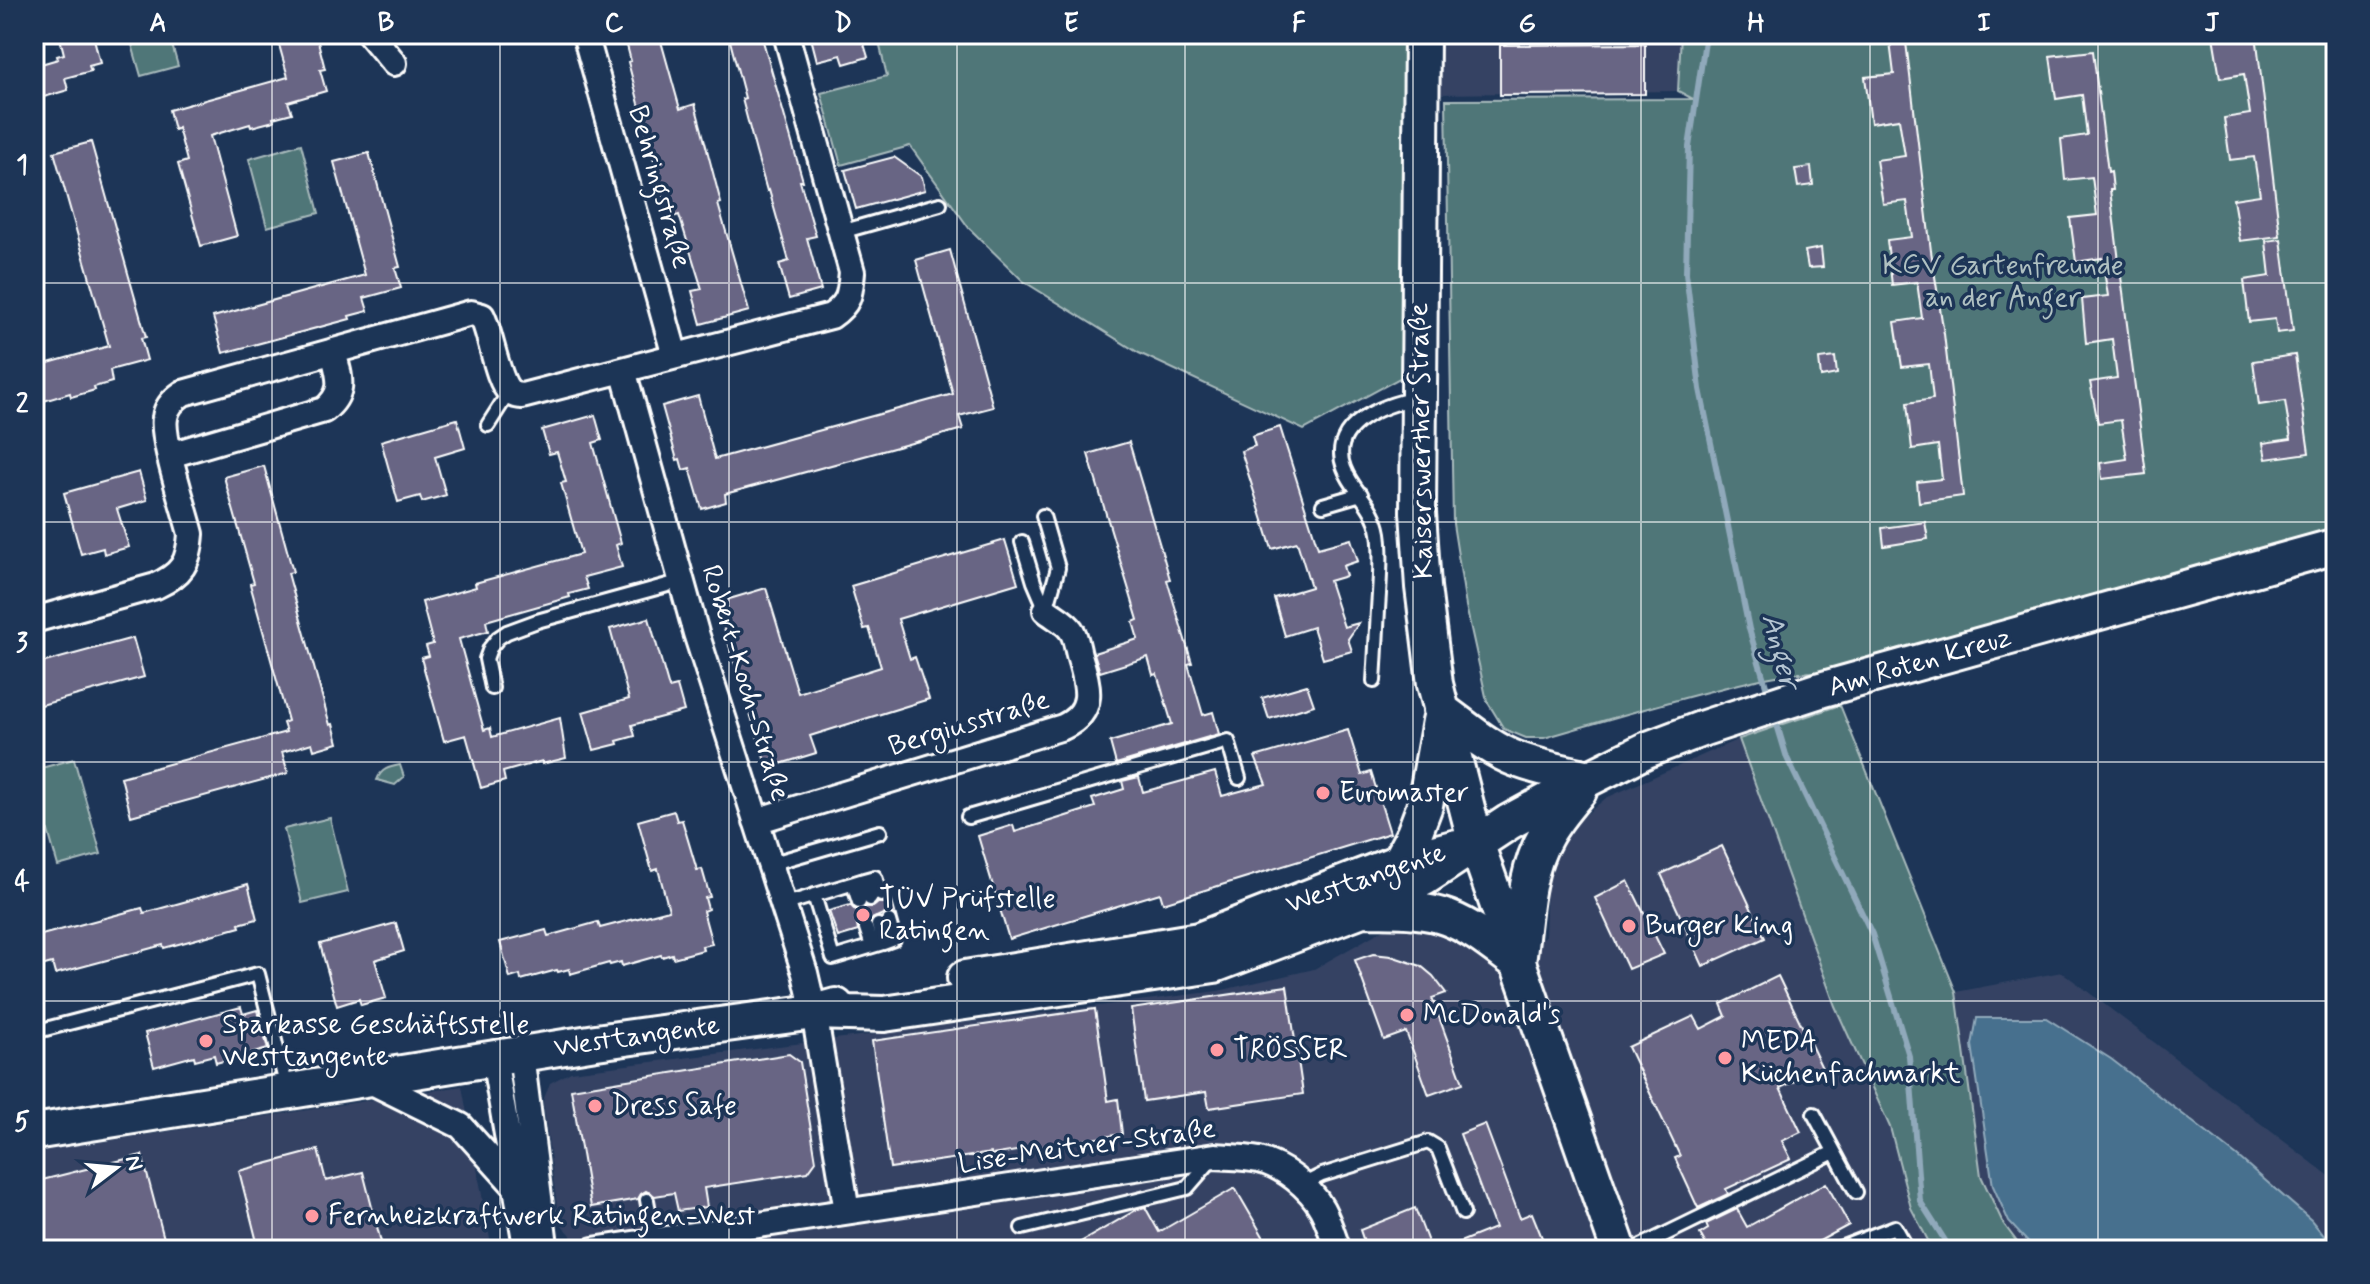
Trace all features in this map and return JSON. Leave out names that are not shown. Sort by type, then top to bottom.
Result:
[{"type":"street","points":[[370,34],[394,63]]},
{"type":"street","name":"Behringstraße","points":[[585,34],[642,272],[675,356]]},
{"type":"street","points":[[34,620],[156,586],[173,578],[183,566],[190,552],[191,534],[164,428],[167,409],[183,393],[471,313],[482,316],[488,329],[503,383],[509,392],[522,396],[831,316],[845,306],[851,289],[852,272],[786,34]]},
{"type":"street","name":"Kaiserswerther Straße","points":[[1422,34],[1418,512],[1423,587],[1435,684],[1476,843],[1620,1249]]},
{"type":"street","points":[[170,455],[324,410],[336,401],[340,388],[333,351]]},
{"type":"street","name":"Robert-Koch-Straße","points":[[623,370],[721,714],[805,973],[814,1012]]},
{"type":"street","name":"Am Roten Kreuz","points":[[1476,843],[1509,822],[1646,750],[1753,711],[2336,546]]},
{"type":"street","name":"Bergiusstraße","points":[[756,821],[1063,727],[1077,720],[1084,711],[1088,697],[1087,681],[1071,630],[1046,610]]},
{"type":"street","points":[[1362,909],[1426,912],[1449,919],[1482,936],[1518,963],[1527,892],[1543,840],[1590,778],[1516,759],[1441,710],[1425,805],[1399,862]]},
{"type":"street","name":"Westtangente","points":[[34,1132],[507,1056],[814,1012],[882,992],[1199,940],[1399,862],[1476,843]]},
{"type":"street","name":"Westtangente","points":[[814,1012],[884,1014],[1214,965],[1362,909],[1435,872],[1476,843]]},
{"type":"street","points":[[814,1012],[847,1211]]},
{"type":"street","points":[[507,1056],[516,1187],[536,1244]]},
{"type":"street","points":[[507,1056],[536,1244]]},
{"type":"street","points":[[366,1079],[461,1126],[516,1187]]},
{"type":"street","name":"Lise-Meitner-Straße","points":[[593,1250],[1215,1156],[1270,1163],[1302,1185],[1321,1208],[1338,1250]]},
{"type":"lane","points":[[841,232],[940,204]]},
{"type":"lane","points":[[488,425],[509,392]]},
{"type":"lane","points":[[1374,681],[1379,535],[1370,506],[1344,468],[1342,445],[1347,432],[1372,414],[1399,402],[1418,398]]},
{"type":"lane","points":[[1323,505],[1361,494]]},
{"type":"lane","points":[[1043,516],[1058,568],[1046,610]]},
{"type":"lane","points":[[1022,542],[1046,610]]},
{"type":"lane","points":[[492,688],[486,659],[490,648],[507,632],[682,581]]},
{"type":"lane","points":[[968,817],[1228,741],[1239,778]]},
{"type":"lane","points":[[770,864],[880,832]]},
{"type":"lane","points":[[783,905],[814,895],[858,882],[875,877],[870,899],[858,882]]},
{"type":"lane","points":[[814,895],[833,958],[878,944],[878,925]]},
{"type":"lane","points":[[34,1032],[258,974],[288,1091]]},
{"type":"lane","points":[[1814,1114],[1856,1192]]},
{"type":"lane","points":[[1302,1185],[1322,1175],[1428,1142],[1438,1148],[1463,1213]]},
{"type":"lane","points":[[1620,1249],[1834,1152]]},
{"type":"lane","points":[[1022,1228],[1187,1188],[1215,1156]]},
{"type":"lane","points":[[647,1200],[654,1239]]},
{"type":"lane","points":[[1835,1250],[1895,1227],[1908,1250]]},
{"type":"shaded area","points":[[1439,34],[1681,34],[1678,91],[1439,94]]},
{"type":"shaded area","points":[[1739,739],[1835,1006],[1890,1127],[1911,1208],[1933,1250],[573,1250],[571,1235],[559,1222],[543,1101],[550,1083],[571,1072],[1218,991],[1314,969],[1388,927],[1410,924],[1452,933],[1482,959],[1545,937],[1547,880],[1565,832],[1606,798]]},
{"type":"shaded area","points":[[2062,972],[2336,1181],[2336,1250],[2023,1250],[2003,1223],[1981,1176],[1956,992]]},
{"type":"shaded area","points":[[1977,1018],[2046,1018],[2111,1059],[2237,1156],[2311,1220],[2336,1250],[2035,1250],[2009,1222],[1993,1186],[1972,1045]]},
{"type":"shaded area","points":[[462,1086],[492,1250],[34,1250],[34,1152]]},
{"type":"green space","points":[[129,34],[169,34],[178,66],[141,76]]},
{"type":"green space","points":[[877,34],[1407,34],[1413,371],[1304,430],[1139,353],[1023,281],[969,228],[910,146],[841,165],[821,93],[887,76]]},
{"type":"green space","name":"KGV Gartenfreunde an der Anger","points":[[1681,34],[2336,34],[2336,529],[1820,672],[1747,682],[1544,738],[1526,738],[1504,729],[1487,701],[1466,606],[1453,524],[1446,100],[1693,99],[1678,91]]},
{"type":"green space","points":[[301,144],[319,213],[267,227],[249,159]]},
{"type":"green space","points":[[1840,705],[1956,992],[1981,1176],[2003,1223],[2023,1250],[1933,1250],[1911,1208],[1890,1127],[1835,1006],[1739,739]]},
{"type":"green space","points":[[74,759],[101,854],[58,866],[34,781],[34,770]]},
{"type":"green space","points":[[400,765],[404,777],[395,785],[377,780],[386,769]]},
{"type":"green space","points":[[330,818],[348,892],[302,903],[284,829]]},
{"type":"building","points":[[59,34],[93,34],[100,63],[89,66],[91,71],[65,78],[68,90],[34,100],[34,66],[58,59],[57,56],[64,54]]},
{"type":"building","points":[[276,34],[316,34],[325,69],[320,70],[326,91],[288,102],[292,113],[273,118],[274,121],[251,127],[250,124],[210,136],[237,236],[201,246],[178,164],[187,161],[178,128],[174,130],[169,110],[288,77]]},
{"type":"building","points":[[624,34],[659,34],[680,109],[695,104],[721,203],[718,204],[749,311],[701,324],[692,291],[702,289],[679,215],[669,218],[628,62],[631,61]]},
{"type":"building","points":[[761,34],[816,236],[807,238],[821,290],[789,299],[779,264],[789,261],[756,152],[730,41]]},
{"type":"building","points":[[810,34],[861,34],[868,57],[844,64],[841,55],[817,61]]},
{"type":"building","points":[[1889,34],[1905,34],[1963,496],[1919,502],[1917,482],[1942,479],[1938,445],[1912,449],[1907,403],[1933,399],[1929,364],[1902,367],[1895,322],[1922,318],[1917,282],[1892,285],[1887,240],[1912,237],[1907,201],[1883,204],[1876,160],[1905,156],[1899,119],[1871,123],[1865,77],[1894,74]]},
{"type":"building","points":[[2256,34],[2280,236],[2240,241],[2233,199],[2260,195],[2254,157],[2230,160],[2224,118],[2250,114],[2244,74],[2220,78],[2213,36]]},
{"type":"building","points":[[1645,44],[1645,94],[1500,95],[1500,45]]},
{"type":"building","points":[[2093,51],[2108,172],[2111,171],[2113,190],[2110,190],[2146,474],[2102,479],[2100,463],[2127,459],[2121,420],[2098,423],[2090,382],[2117,378],[2112,339],[2086,343],[2082,299],[2108,296],[2102,258],[2076,262],[2070,218],[2097,215],[2092,177],[2065,180],[2061,139],[2087,135],[2082,95],[2056,99],[2050,56]]},
{"type":"building","points":[[91,142],[146,337],[141,338],[147,360],[110,370],[112,382],[94,387],[95,390],[71,397],[70,393],[34,404],[34,367],[109,346],[54,152]]},
{"type":"building","points":[[369,153],[400,267],[395,268],[401,288],[364,298],[368,311],[349,316],[350,319],[223,353],[213,317],[365,275],[334,162]]},
{"type":"building","points":[[894,157],[922,177],[925,190],[856,209],[845,170]]},
{"type":"building","points":[[1811,167],[1813,185],[1798,187],[1795,169]]},
{"type":"building","points":[[2281,239],[2293,331],[2277,333],[2275,319],[2249,322],[2244,280],[2270,276],[2266,241]]},
{"type":"building","points":[[1821,248],[1823,267],[1808,268],[1805,251]]},
{"type":"building","points":[[950,250],[993,407],[959,416],[963,429],[725,494],[726,502],[702,509],[690,468],[683,470],[680,459],[677,460],[662,406],[698,396],[715,459],[953,394],[916,260]]},
{"type":"building","points":[[2295,355],[2309,453],[2266,459],[2263,443],[2291,439],[2285,401],[2259,405],[2253,361]]},
{"type":"building","points":[[1835,357],[1837,374],[1821,377],[1819,359]]},
{"type":"building","points":[[595,415],[602,440],[593,443],[621,543],[616,545],[622,567],[584,577],[588,589],[569,594],[570,597],[486,621],[488,631],[459,639],[484,730],[490,728],[492,737],[560,718],[566,758],[503,772],[505,781],[481,788],[466,735],[444,741],[421,658],[429,656],[426,646],[433,644],[422,602],[476,587],[475,583],[581,554],[561,483],[566,482],[557,452],[549,454],[542,430]]},
{"type":"building","points":[[457,419],[465,448],[435,457],[446,495],[422,502],[420,496],[398,502],[381,441]]},
{"type":"building","points":[[1280,427],[1318,548],[1351,539],[1358,561],[1343,566],[1346,576],[1329,581],[1344,627],[1359,623],[1348,639],[1352,651],[1323,659],[1313,627],[1285,636],[1274,598],[1311,587],[1297,542],[1272,549],[1241,451],[1255,446],[1252,436]]},
{"type":"building","points":[[1129,442],[1170,579],[1167,580],[1192,663],[1188,664],[1203,715],[1213,712],[1219,734],[1116,764],[1110,742],[1172,724],[1157,674],[1153,675],[1148,657],[1100,672],[1094,653],[1138,639],[1133,622],[1138,620],[1088,454]]},
{"type":"building","points":[[264,466],[293,572],[288,573],[330,725],[333,724],[338,743],[314,750],[312,743],[282,752],[288,773],[131,816],[121,777],[286,732],[283,723],[288,721],[224,477]]},
{"type":"building","points":[[139,472],[147,500],[117,509],[129,547],[104,554],[103,548],[81,554],[64,493]]},
{"type":"building","points":[[1925,522],[1928,539],[1884,546],[1882,528]]},
{"type":"building","points":[[1005,540],[1018,583],[898,619],[910,659],[915,657],[929,699],[810,736],[816,753],[767,768],[716,603],[766,588],[798,693],[881,667],[869,628],[864,629],[851,586]]},
{"type":"building","points":[[649,618],[669,688],[677,686],[684,711],[632,725],[635,736],[594,750],[583,712],[629,699],[610,629]]},
{"type":"building","points":[[133,638],[144,677],[34,707],[34,665]]},
{"type":"building","points":[[1307,685],[1314,705],[1269,719],[1262,698]]},
{"type":"building","points":[[1348,730],[1362,775],[1371,772],[1390,833],[1163,903],[1160,893],[1009,939],[978,836],[1013,825],[1015,832],[1095,807],[1092,799],[1124,789],[1122,781],[1139,777],[1143,792],[1215,772],[1222,796],[1266,784],[1255,757]]},
{"type":"building","points":[[674,811],[677,821],[682,820],[697,870],[702,869],[710,897],[705,898],[708,909],[703,911],[712,944],[702,946],[703,950],[673,958],[672,954],[661,955],[622,966],[621,962],[609,963],[570,974],[569,969],[521,980],[520,975],[510,978],[500,942],[546,930],[548,936],[598,922],[600,928],[669,910],[658,869],[652,871],[638,821]]},
{"type":"building","points":[[1722,846],[1765,938],[1703,966],[1661,874]]},
{"type":"building","name":"Burger King","points":[[1628,881],[1664,954],[1628,969],[1595,898]]},
{"type":"building","points":[[248,884],[257,919],[239,924],[240,927],[55,974],[52,963],[34,968],[34,937],[142,908],[144,913]]},
{"type":"building","name":"TÜV Prüfstelle Ratingen","points":[[890,895],[896,916],[887,912],[870,920],[862,920],[857,925],[858,931],[838,937],[829,911],[850,905],[861,911],[885,903]]},
{"type":"building","points":[[396,923],[404,951],[375,960],[386,998],[361,1005],[359,999],[337,1006],[320,944]]},
{"type":"building","name":"McDonald's","points":[[1373,954],[1391,956],[1421,966],[1446,993],[1432,998],[1463,1083],[1429,1095],[1406,1032],[1384,1040],[1355,960]]},
{"type":"building","name":"MEDA Küchenfachmarkt","points":[[1778,976],[1822,1068],[1780,1088],[1801,1132],[1782,1141],[1791,1159],[1726,1189],[1728,1194],[1698,1208],[1675,1158],[1680,1156],[1628,1047],[1694,1016],[1701,1029],[1726,1016],[1721,1004]]},
{"type":"building","name":"TRÖSSER","points":[[1287,986],[1303,1094],[1209,1108],[1206,1092],[1144,1101],[1131,1009]]},
{"type":"building","name":"Sparkasse Geschäftsstelle Westtangente","points":[[241,1007],[243,1014],[257,1010],[268,1049],[216,1063],[214,1055],[195,1060],[194,1056],[154,1067],[145,1033]]},
{"type":"building","points":[[1095,1009],[1108,1101],[1118,1099],[1122,1134],[890,1168],[872,1041]]},
{"type":"building","points":[[789,1054],[800,1062],[816,1161],[808,1172],[704,1188],[707,1207],[678,1211],[674,1193],[655,1196],[646,1191],[638,1199],[591,1207],[571,1089]]},
{"type":"building","points":[[1485,1124],[1520,1218],[1532,1213],[1547,1250],[1440,1250],[1495,1228],[1460,1134]]},
{"type":"building","name":"Fernheizkraftwerk Ratingen-West","points":[[318,1150],[326,1181],[363,1172],[383,1250],[259,1250],[239,1171]]},
{"type":"building","points":[[142,1155],[167,1250],[34,1250],[34,1182]]},
{"type":"building","points":[[1826,1183],[1849,1225],[1803,1250],[1709,1250],[1700,1234],[1708,1229],[1706,1224],[1737,1209],[1747,1227]]},
{"type":"building","points":[[1235,1188],[1271,1250],[1067,1250],[1145,1207],[1159,1232]]},
{"type":"building","points":[[1415,1208],[1431,1250],[1367,1250],[1360,1230]]},
{"type":"waterway","name":"Anger","points":[[1706,34],[1689,147],[1686,273],[1700,389],[1749,629],[1769,696]]},
{"type":"waterway","name":"Anger","points":[[1775,718],[1787,758],[1872,934],[1909,1056],[1920,1201],[1951,1250]]},
{"type":"place","name":"Euromaster","points":[[1323,793]]},
{"type":"place","name":"TÜV Prüfstelle Ratingen","points":[[863,915]]},
{"type":"place","name":"Burger King","points":[[1629,926]]},
{"type":"place","name":"McDonald's","points":[[1407,1015]]},
{"type":"place","name":"Sparkasse Geschäftsstelle Westtangente","points":[[206,1041]]},
{"type":"place","name":"TRÖSSER","points":[[1217,1050]]},
{"type":"place","name":"MEDA Küchenfachmarkt","points":[[1725,1058]]},
{"type":"place","name":"Dress Safe","points":[[595,1106]]},
{"type":"place","name":"Fernheizkraftwerk Ratingen-West","points":[[312,1216]]}]
